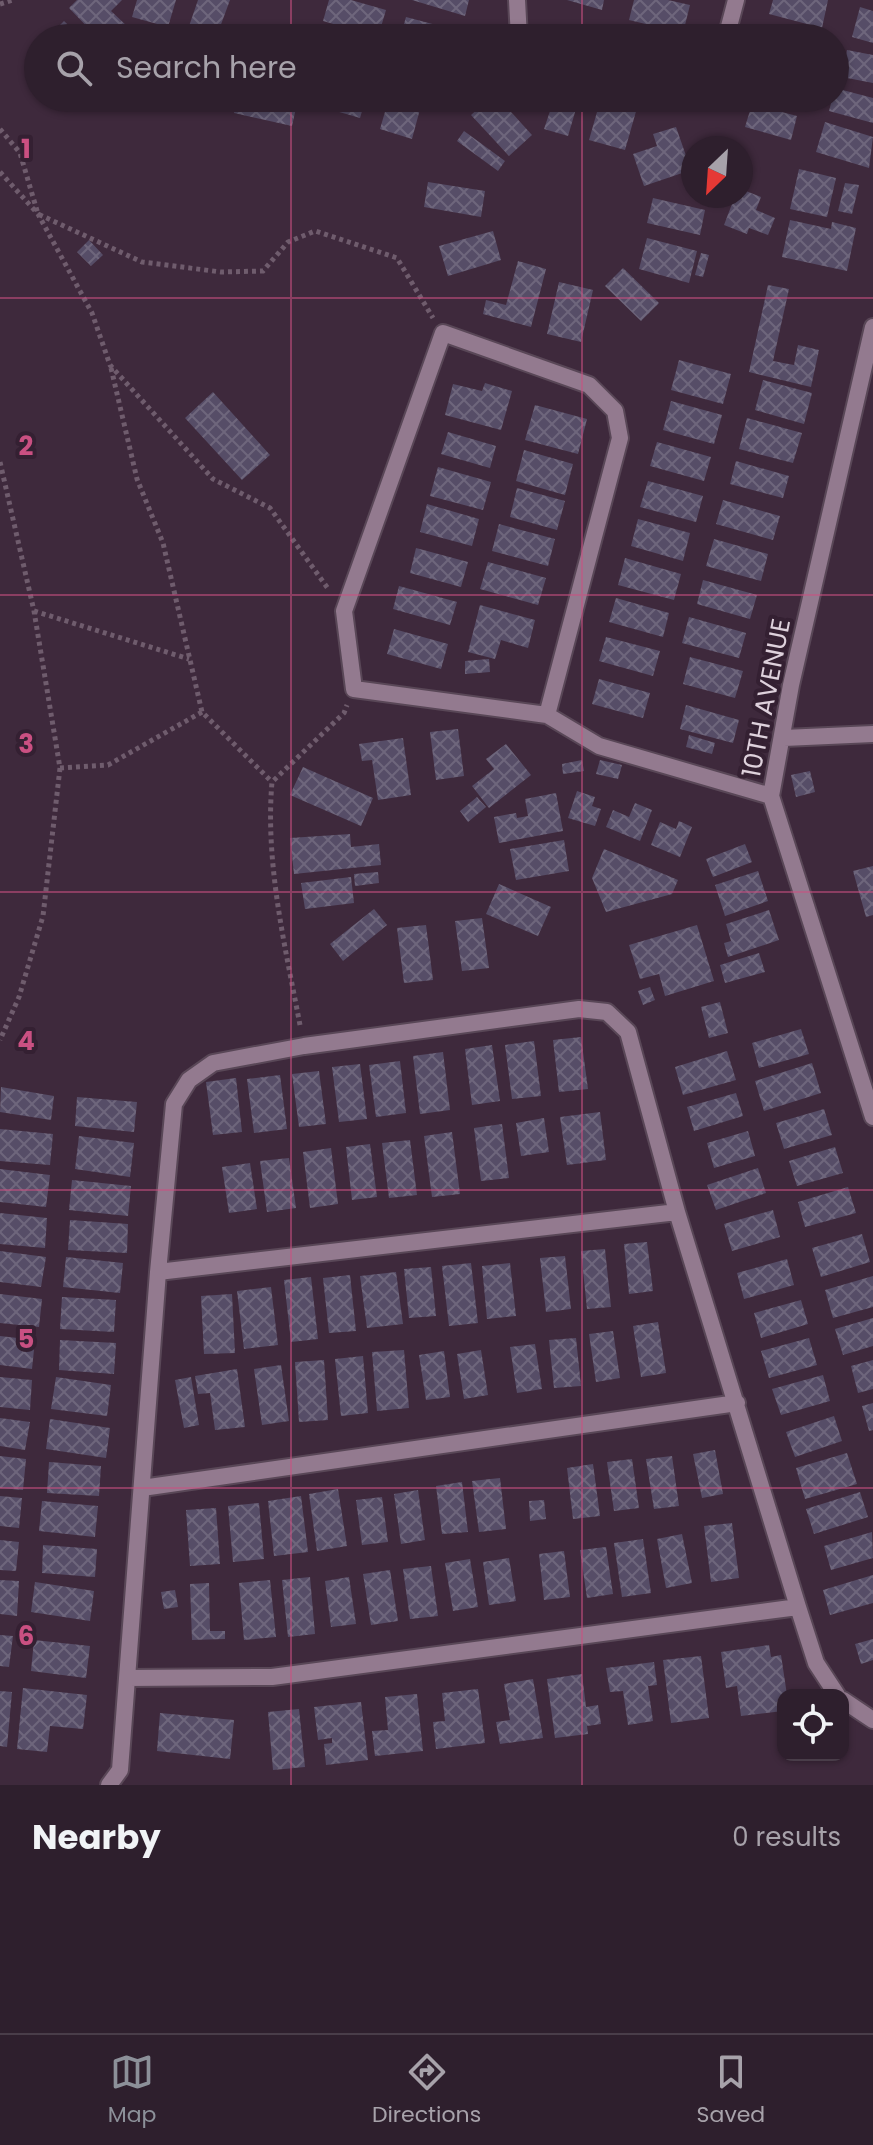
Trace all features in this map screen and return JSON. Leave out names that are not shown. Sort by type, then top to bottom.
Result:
[{"type":"street","points":[[517,0],[518,24]]},
{"type":"street","points":[[730,24],[736,0]]},
{"type":"street","name":"10TH AVENUE","points":[[873,327],[865,398],[791,685],[784,738],[771,796],[873,1117]]},
{"type":"street","points":[[547,715],[620,438],[615,411],[589,385],[443,333],[344,611],[354,689],[547,715],[599,746],[771,796]]},
{"type":"street","points":[[784,738],[873,734]]},
{"type":"street","points":[[109,1785],[120,1770],[174,1104],[189,1080],[213,1063],[304,1046],[579,1009],[607,1012],[628,1032],[677,1212],[798,1607],[816,1663],[833,1689]]},
{"type":"street","points":[[158,1272],[677,1212]]},
{"type":"street","points":[[142,1488],[737,1403]]},
{"type":"street","points":[[127,1678],[272,1677],[798,1607]]},
{"type":"street","points":[[849,1704],[873,1720]]},
{"type":"path","points":[[0,4],[13,0]]},
{"type":"path","points":[[0,129],[20,153],[38,214],[92,313],[110,365],[137,479],[163,543],[202,712],[272,782]]},
{"type":"path","points":[[0,172],[38,214],[142,262],[221,272],[263,271],[288,242],[315,231],[397,258],[443,333]]},
{"type":"path","points":[[110,365],[213,479],[270,508],[344,611]]},
{"type":"path","points":[[0,462],[34,611],[60,768],[43,916],[19,997],[0,1040]]},
{"type":"path","points":[[34,611],[189,659]]},
{"type":"path","points":[[304,1046],[283,931],[268,819],[272,782],[344,713],[354,689]]},
{"type":"path","points":[[60,768],[108,765],[202,712]]},
{"type":"building","points":[[77,0],[122,0],[111,11],[125,24],[84,24],[69,8]]},
{"type":"building","points":[[137,0],[176,0],[169,24],[132,17]]},
{"type":"building","points":[[198,0],[230,0],[221,24],[190,24]]},
{"type":"building","points":[[329,0],[351,0],[386,10],[382,24],[333,24],[323,21]]},
{"type":"building","points":[[412,0],[469,0],[465,16]]},
{"type":"building","points":[[567,0],[604,0],[602,10]]},
{"type":"building","points":[[634,0],[668,0],[690,5],[685,24],[646,24],[629,20]]},
{"type":"building","points":[[773,0],[828,0],[823,24],[807,24],[769,14]]},
{"type":"building","points":[[860,7],[873,11],[873,43],[852,37]]},
{"type":"building","points":[[406,17],[432,24],[404,24]]},
{"type":"building","points":[[849,50],[873,55],[873,83],[849,78]]},
{"type":"building","points":[[849,92],[873,98],[873,123],[833,112],[849,112]]},
{"type":"building","points":[[234,112],[295,112],[292,126]]},
{"type":"building","points":[[339,112],[362,112],[360,118]]},
{"type":"building","points":[[385,112],[419,112],[412,139],[380,129]]},
{"type":"building","points":[[474,112],[511,112],[532,135],[509,156],[471,115]]},
{"type":"building","points":[[550,112],[575,112],[568,136],[544,129]]},
{"type":"building","points":[[597,112],[636,112],[625,150],[589,140]]},
{"type":"building","points":[[750,112],[782,112],[797,116],[791,140],[745,127]]},
{"type":"building","points":[[825,122],[873,137],[869,168],[816,152]]},
{"type":"building","points":[[676,127],[681,141],[681,173],[644,186],[633,154],[657,146],[653,134]]},
{"type":"building","points":[[464,131],[505,161],[498,171],[457,141]]},
{"type":"building","points":[[799,169],[836,178],[827,217],[790,209]]},
{"type":"building","points":[[428,182],[485,191],[481,217],[424,207]]},
{"type":"building","points":[[845,183],[859,185],[852,214],[838,211]]},
{"type":"building","points":[[753,194],[761,197],[756,210],[775,218],[768,235],[749,228],[747,234],[724,225],[730,208],[753,208]]},
{"type":"building","points":[[653,198],[681,204],[681,208],[705,210],[700,235],[647,223]]},
{"type":"building","points":[[790,220],[831,229],[832,222],[856,228],[847,271],[782,257]]},
{"type":"building","points":[[493,231],[501,260],[448,276],[439,246]]},
{"type":"building","points":[[647,238],[697,251],[689,283],[639,269]]},
{"type":"building","points":[[89,240],[103,255],[91,266],[77,252]]},
{"type":"building","points":[[701,253],[709,255],[703,277],[695,275]]},
{"type":"building","points":[[518,261],[546,269],[531,327],[483,314],[486,300],[506,305]]},
{"type":"building","points":[[623,268],[659,303],[641,321],[605,286]]},
{"type":"building","points":[[559,282],[593,290],[581,342],[547,334]]},
{"type":"building","points":[[768,285],[789,289],[773,361],[794,365],[798,345],[819,350],[811,387],[749,372]]},
{"type":"building","points":[[679,360],[731,374],[723,404],[671,390]]},
{"type":"building","points":[[763,380],[812,393],[804,424],[755,410]]},
{"type":"building","points":[[485,383],[512,391],[501,430],[445,415],[453,384],[482,391]]},
{"type":"building","points":[[213,392],[270,455],[242,480],[185,418]]},
{"type":"building","points":[[671,401],[722,415],[714,444],[663,430]]},
{"type":"building","points":[[535,405],[587,419],[578,454],[525,440]]},
{"type":"building","points":[[747,418],[802,433],[793,463],[739,449]]},
{"type":"building","points":[[448,432],[496,446],[490,468],[441,454]]},
{"type":"building","points":[[657,442],[711,457],[704,481],[650,466]]},
{"type":"building","points":[[524,450],[573,464],[565,495],[516,481]]},
{"type":"building","points":[[736,461],[789,476],[783,498],[730,484]]},
{"type":"building","points":[[438,467],[491,482],[483,510],[430,496]]},
{"type":"building","points":[[648,481],[703,496],[696,522],[640,507]]},
{"type":"building","points":[[517,488],[565,501],[557,530],[510,517]]},
{"type":"building","points":[[723,500],[780,516],[773,540],[716,524]]},
{"type":"building","points":[[427,504],[479,519],[472,546],[420,532]]},
{"type":"building","points":[[638,519],[690,533],[683,561],[631,546]]},
{"type":"building","points":[[499,524],[555,539],[548,566],[492,551]]},
{"type":"building","points":[[714,539],[768,554],[761,581],[706,566]]},
{"type":"building","points":[[416,548],[468,562],[461,587],[410,573]]},
{"type":"building","points":[[625,558],[681,574],[674,600],[618,585]]},
{"type":"building","points":[[488,562],[546,578],[538,605],[480,589]]},
{"type":"building","points":[[703,580],[757,595],[750,619],[697,604]]},
{"type":"building","points":[[399,586],[457,602],[450,625],[393,609]]},
{"type":"building","points":[[616,598],[669,613],[663,637],[609,622]]},
{"type":"building","points":[[480,605],[535,620],[528,648],[501,640],[495,659],[468,652]]},
{"type":"building","points":[[689,617],[746,633],[739,658],[682,643]]},
{"type":"building","points":[[394,629],[448,644],[441,669],[387,654]]},
{"type":"building","points":[[606,637],[660,651],[653,676],[599,661]]},
{"type":"building","points":[[690,657],[743,671],[735,698],[683,684]]},
{"type":"building","points":[[489,659],[490,672],[465,674],[465,661]]},
{"type":"building","points":[[599,679],[650,693],[643,718],[592,704]]},
{"type":"building","points":[[686,705],[739,720],[733,743],[680,729]]},
{"type":"building","points":[[458,729],[464,776],[436,780],[430,732]]},
{"type":"building","points":[[689,735],[715,743],[712,754],[686,747]]},
{"type":"building","points":[[403,738],[411,795],[378,800],[372,760],[362,761],[359,744]]},
{"type":"building","points":[[506,744],[531,775],[489,808],[472,786],[494,769],[486,759]]},
{"type":"building","points":[[582,760],[584,771],[563,774],[562,764]]},
{"type":"building","points":[[600,760],[622,765],[618,779],[596,774]]},
{"type":"building","points":[[303,767],[373,798],[361,826],[290,795]]},
{"type":"building","points":[[810,771],[815,792],[796,797],[791,775]]},
{"type":"building","points":[[577,791],[595,797],[592,806],[601,809],[595,826],[568,818]]},
{"type":"building","points":[[556,793],[563,831],[499,843],[494,817],[516,813],[517,818],[528,816],[525,799]]},
{"type":"building","points":[[477,797],[486,807],[468,822],[460,811]]},
{"type":"building","points":[[635,803],[652,810],[640,841],[606,827],[613,810],[629,817]]},
{"type":"building","points":[[679,821],[692,827],[680,857],[651,845],[660,822],[676,829]]},
{"type":"building","points":[[350,834],[351,847],[379,844],[381,865],[294,874],[290,838]]},
{"type":"building","points":[[564,840],[569,871],[516,880],[510,849]]},
{"type":"building","points":[[745,844],[752,862],[713,877],[706,859]]},
{"type":"building","points":[[604,849],[678,880],[672,894],[606,912],[592,878]]},
{"type":"building","points":[[873,866],[873,915],[866,917],[853,871]]},
{"type":"building","points":[[758,871],[768,901],[725,916],[715,885]]},
{"type":"building","points":[[378,872],[379,883],[355,886],[354,874]]},
{"type":"building","points":[[351,877],[354,903],[305,909],[301,883]]},
{"type":"building","points":[[499,884],[551,907],[538,936],[486,914]]},
{"type":"building","points":[[374,909],[387,925],[343,961],[330,944]]},
{"type":"building","points":[[769,910],[779,940],[728,957],[724,943],[731,941],[726,924]]},
{"type":"building","points":[[482,918],[489,968],[462,971],[455,921]]},
{"type":"building","points":[[426,925],[433,980],[404,983],[397,928]]},
{"type":"building","points":[[697,925],[714,981],[665,996],[659,974],[640,979],[629,945]]},
{"type":"building","points":[[759,953],[765,972],[725,983],[720,965]]},
{"type":"building","points":[[650,987],[655,1000],[643,1005],[638,991]]},
{"type":"building","points":[[720,1002],[728,1033],[709,1038],[701,1007]]},
{"type":"building","points":[[801,1029],[809,1054],[759,1068],[752,1043]]},
{"type":"building","points":[[581,1037],[588,1089],[559,1092],[553,1040]]},
{"type":"building","points":[[534,1041],[541,1096],[512,1099],[505,1045]]},
{"type":"building","points":[[492,1045],[500,1101],[472,1105],[465,1049]]},
{"type":"building","points":[[727,1051],[736,1080],[683,1095],[675,1067]]},
{"type":"building","points":[[443,1052],[450,1110],[420,1114],[413,1056]]},
{"type":"building","points":[[400,1061],[406,1113],[376,1117],[369,1065]]},
{"type":"building","points":[[812,1063],[821,1093],[764,1111],[755,1081]]},
{"type":"building","points":[[360,1064],[367,1119],[339,1122],[332,1067]]},
{"type":"building","points":[[319,1071],[326,1124],[299,1127],[292,1074]]},
{"type":"building","points":[[280,1075],[287,1129],[254,1133],[247,1079]]},
{"type":"building","points":[[236,1078],[242,1132],[213,1135],[206,1082]]},
{"type":"building","points":[[1,1087],[54,1096],[51,1120],[0,1112]]},
{"type":"building","points":[[736,1093],[743,1116],[694,1131],[687,1107]]},
{"type":"building","points":[[77,1097],[137,1102],[134,1132],[75,1126]]},
{"type":"building","points":[[824,1109],[832,1135],[784,1149],[776,1123]]},
{"type":"building","points":[[600,1112],[606,1160],[567,1165],[560,1117]]},
{"type":"building","points":[[544,1118],[549,1152],[521,1156],[516,1123]]},
{"type":"building","points":[[502,1124],[509,1178],[481,1181],[474,1128]]},
{"type":"building","points":[[0,1129],[53,1134],[50,1165],[0,1161]]},
{"type":"building","points":[[748,1131],[755,1156],[714,1168],[707,1143]]},
{"type":"building","points":[[452,1132],[460,1194],[432,1197],[424,1136]]},
{"type":"building","points":[[79,1136],[134,1143],[130,1177],[75,1169]]},
{"type":"building","points":[[410,1140],[417,1195],[389,1198],[382,1143]]},
{"type":"building","points":[[370,1144],[377,1197],[352,1200],[346,1147]]},
{"type":"building","points":[[835,1147],[843,1173],[797,1186],[789,1161]]},
{"type":"building","points":[[331,1148],[338,1204],[310,1208],[303,1152]]},
{"type":"building","points":[[289,1158],[296,1208],[267,1212],[260,1161]]},
{"type":"building","points":[[250,1163],[257,1209],[229,1213],[222,1167]]},
{"type":"building","points":[[758,1168],[766,1193],[716,1210],[707,1185]]},
{"type":"building","points":[[0,1169],[50,1175],[46,1207],[0,1202]]},
{"type":"building","points":[[72,1180],[131,1186],[128,1216],[69,1210]]},
{"type":"building","points":[[848,1187],[856,1213],[805,1227],[798,1202]]},
{"type":"building","points":[[773,1210],[780,1237],[732,1251],[724,1224]]},
{"type":"building","points":[[0,1213],[47,1218],[45,1248],[0,1244]]},
{"type":"building","points":[[70,1220],[128,1224],[127,1253],[68,1250]]},
{"type":"building","points":[[862,1234],[870,1262],[821,1277],[812,1248]]},
{"type":"building","points":[[647,1242],[653,1291],[629,1294],[624,1244]]},
{"type":"building","points":[[605,1249],[611,1307],[587,1309],[581,1251]]},
{"type":"building","points":[[0,1251],[46,1257],[41,1287],[0,1282]]},
{"type":"building","points":[[565,1256],[571,1309],[546,1312],[540,1258]]},
{"type":"building","points":[[66,1257],[123,1263],[120,1293],[63,1287]]},
{"type":"building","points":[[787,1259],[794,1285],[744,1299],[737,1273]]},
{"type":"building","points":[[471,1263],[478,1323],[449,1326],[442,1266]]},
{"type":"building","points":[[510,1263],[516,1316],[487,1319],[482,1266]]},
{"type":"building","points":[[431,1267],[436,1316],[409,1318],[404,1269]]},
{"type":"building","points":[[396,1272],[403,1324],[367,1328],[360,1276]]},
{"type":"building","points":[[350,1275],[356,1331],[329,1333],[323,1278]]},
{"type":"building","points":[[873,1276],[873,1307],[833,1318],[825,1290]]},
{"type":"building","points":[[311,1277],[318,1339],[291,1342],[284,1280]]},
{"type":"building","points":[[271,1287],[278,1345],[244,1349],[237,1291]]},
{"type":"building","points":[[0,1294],[42,1299],[39,1327],[0,1323]]},
{"type":"building","points":[[232,1294],[235,1353],[204,1354],[201,1296]]},
{"type":"building","points":[[62,1297],[116,1300],[114,1332],[60,1329]]},
{"type":"building","points":[[801,1300],[808,1324],[761,1338],[754,1313]]},
{"type":"building","points":[[873,1318],[873,1346],[843,1355],[835,1329]]},
{"type":"building","points":[[658,1322],[666,1373],[641,1377],[633,1326]]},
{"type":"building","points":[[613,1331],[620,1378],[596,1382],[589,1334]]},
{"type":"building","points":[[0,1336],[35,1340],[32,1369],[0,1365]]},
{"type":"building","points":[[576,1338],[581,1386],[554,1388],[549,1340]]},
{"type":"building","points":[[809,1338],[817,1365],[769,1378],[761,1351]]},
{"type":"building","points":[[60,1340],[116,1343],[114,1374],[59,1370]]},
{"type":"building","points":[[535,1344],[542,1389],[517,1393],[510,1347]]},
{"type":"building","points":[[404,1350],[409,1408],[377,1411],[372,1352]]},
{"type":"building","points":[[481,1350],[488,1395],[464,1399],[457,1354]]},
{"type":"building","points":[[444,1351],[450,1397],[426,1400],[419,1355]]},
{"type":"building","points":[[363,1356],[368,1413],[341,1416],[335,1359]]},
{"type":"building","points":[[324,1360],[328,1420],[299,1422],[295,1362]]},
{"type":"building","points":[[873,1360],[873,1389],[858,1393],[851,1366]]},
{"type":"building","points":[[281,1365],[289,1421],[262,1425],[254,1369]]},
{"type":"building","points":[[237,1369],[245,1427],[215,1430],[210,1393],[198,1394],[195,1376]]},
{"type":"building","points":[[823,1375],[830,1401],[781,1415],[772,1389]]},
{"type":"building","points":[[0,1377],[32,1380],[30,1410],[0,1407]]},
{"type":"building","points":[[56,1377],[111,1385],[107,1416],[51,1409]]},
{"type":"building","points":[[191,1377],[199,1425],[184,1428],[175,1380]]},
{"type":"building","points":[[873,1403],[873,1430],[869,1431],[862,1406]]},
{"type":"building","points":[[834,1416],[842,1441],[795,1457],[786,1432]]},
{"type":"building","points":[[0,1418],[30,1422],[25,1450],[0,1446]]},
{"type":"building","points":[[50,1419],[110,1428],[106,1458],[46,1449]]},
{"type":"building","points":[[715,1450],[723,1494],[702,1498],[693,1454]]},
{"type":"building","points":[[847,1453],[857,1484],[805,1499],[796,1468]]},
{"type":"building","points":[[0,1456],[26,1459],[23,1490],[0,1488]]},
{"type":"building","points":[[672,1456],[679,1506],[654,1509],[646,1459]]},
{"type":"building","points":[[632,1459],[639,1508],[614,1511],[607,1462]]},
{"type":"building","points":[[49,1462],[101,1466],[99,1496],[47,1493]]},
{"type":"building","points":[[593,1464],[600,1516],[573,1519],[567,1468]]},
{"type":"building","points":[[500,1478],[506,1529],[479,1532],[472,1481]]},
{"type":"building","points":[[462,1482],[468,1532],[442,1534],[436,1486]]},
{"type":"building","points":[[338,1489],[347,1546],[317,1551],[309,1494]]},
{"type":"building","points":[[418,1490],[425,1540],[401,1544],[394,1494]]},
{"type":"building","points":[[860,1492],[868,1517],[814,1534],[806,1509]]},
{"type":"building","points":[[0,1496],[22,1498],[19,1528],[0,1526]]},
{"type":"building","points":[[301,1496],[308,1552],[274,1556],[268,1501]]},
{"type":"building","points":[[382,1497],[388,1542],[362,1545],[356,1500]]},
{"type":"building","points":[[544,1500],[546,1519],[530,1521],[529,1501]]},
{"type":"building","points":[[42,1501],[98,1506],[95,1537],[39,1531]]},
{"type":"building","points":[[259,1503],[264,1559],[233,1562],[228,1506]]},
{"type":"building","points":[[216,1508],[220,1564],[190,1566],[186,1510]]},
{"type":"building","points":[[732,1523],[739,1578],[711,1582],[704,1526]]},
{"type":"building","points":[[872,1532],[873,1558],[831,1570],[824,1546]]},
{"type":"building","points":[[682,1534],[692,1583],[666,1588],[657,1539]]},
{"type":"building","points":[[643,1539],[651,1593],[622,1597],[614,1543]]},
{"type":"building","points":[[0,1540],[19,1542],[16,1571],[0,1570]]},
{"type":"building","points":[[43,1545],[97,1549],[95,1577],[42,1573]]},
{"type":"building","points":[[606,1547],[613,1594],[587,1598],[580,1550]]},
{"type":"building","points":[[564,1551],[570,1597],[544,1600],[539,1554]]},
{"type":"building","points":[[509,1558],[516,1601],[489,1605],[483,1562]]},
{"type":"building","points":[[470,1559],[478,1607],[453,1611],[445,1563]]},
{"type":"building","points":[[431,1566],[438,1616],[410,1619],[403,1569]]},
{"type":"building","points":[[390,1570],[398,1621],[371,1625],[363,1574]]},
{"type":"building","points":[[873,1575],[873,1603],[830,1615],[823,1590]]},
{"type":"building","points":[[310,1577],[315,1634],[288,1637],[282,1580]]},
{"type":"building","points":[[349,1577],[356,1624],[331,1627],[325,1581]]},
{"type":"building","points":[[0,1580],[19,1581],[17,1616],[0,1614]]},
{"type":"building","points":[[270,1580],[276,1637],[244,1640],[239,1583]]},
{"type":"building","points":[[35,1582],[94,1591],[90,1621],[31,1612]]},
{"type":"building","points":[[209,1583],[210,1631],[225,1631],[225,1639],[192,1640],[190,1584]]},
{"type":"building","points":[[175,1590],[178,1607],[164,1609],[161,1592]]},
{"type":"building","points":[[0,1635],[13,1636],[9,1667],[0,1666]]},
{"type":"building","points":[[873,1639],[873,1660],[861,1664],[855,1644]]},
{"type":"building","points":[[34,1640],[90,1646],[86,1678],[31,1671]]},
{"type":"building","points":[[769,1645],[771,1657],[781,1655],[786,1689],[777,1689],[777,1712],[741,1716],[737,1686],[726,1688],[721,1652]]},
{"type":"building","points":[[701,1656],[709,1718],[671,1723],[663,1660]]},
{"type":"building","points":[[654,1662],[657,1685],[648,1686],[653,1721],[628,1725],[623,1691],[610,1692],[606,1668]]},
{"type":"building","points":[[582,1674],[586,1707],[598,1705],[601,1724],[587,1726],[588,1734],[555,1738],[547,1679]]},
{"type":"building","points":[[533,1679],[543,1738],[500,1744],[496,1722],[510,1720],[504,1684]]},
{"type":"building","points":[[23,1688],[87,1695],[83,1729],[50,1726],[47,1752],[17,1749]]},
{"type":"building","points":[[478,1689],[485,1743],[436,1749],[433,1722],[445,1721],[442,1693]]},
{"type":"building","points":[[0,1691],[12,1692],[7,1747],[0,1746]]},
{"type":"building","points":[[417,1694],[423,1751],[375,1756],[372,1731],[388,1730],[385,1697]]},
{"type":"building","points":[[361,1702],[368,1760],[326,1765],[324,1744],[332,1743],[332,1738],[318,1740],[314,1707]]},
{"type":"building","points":[[299,1709],[305,1767],[273,1770],[268,1712]]},
{"type":"building","points":[[160,1713],[234,1720],[230,1759],[157,1751]]}]
